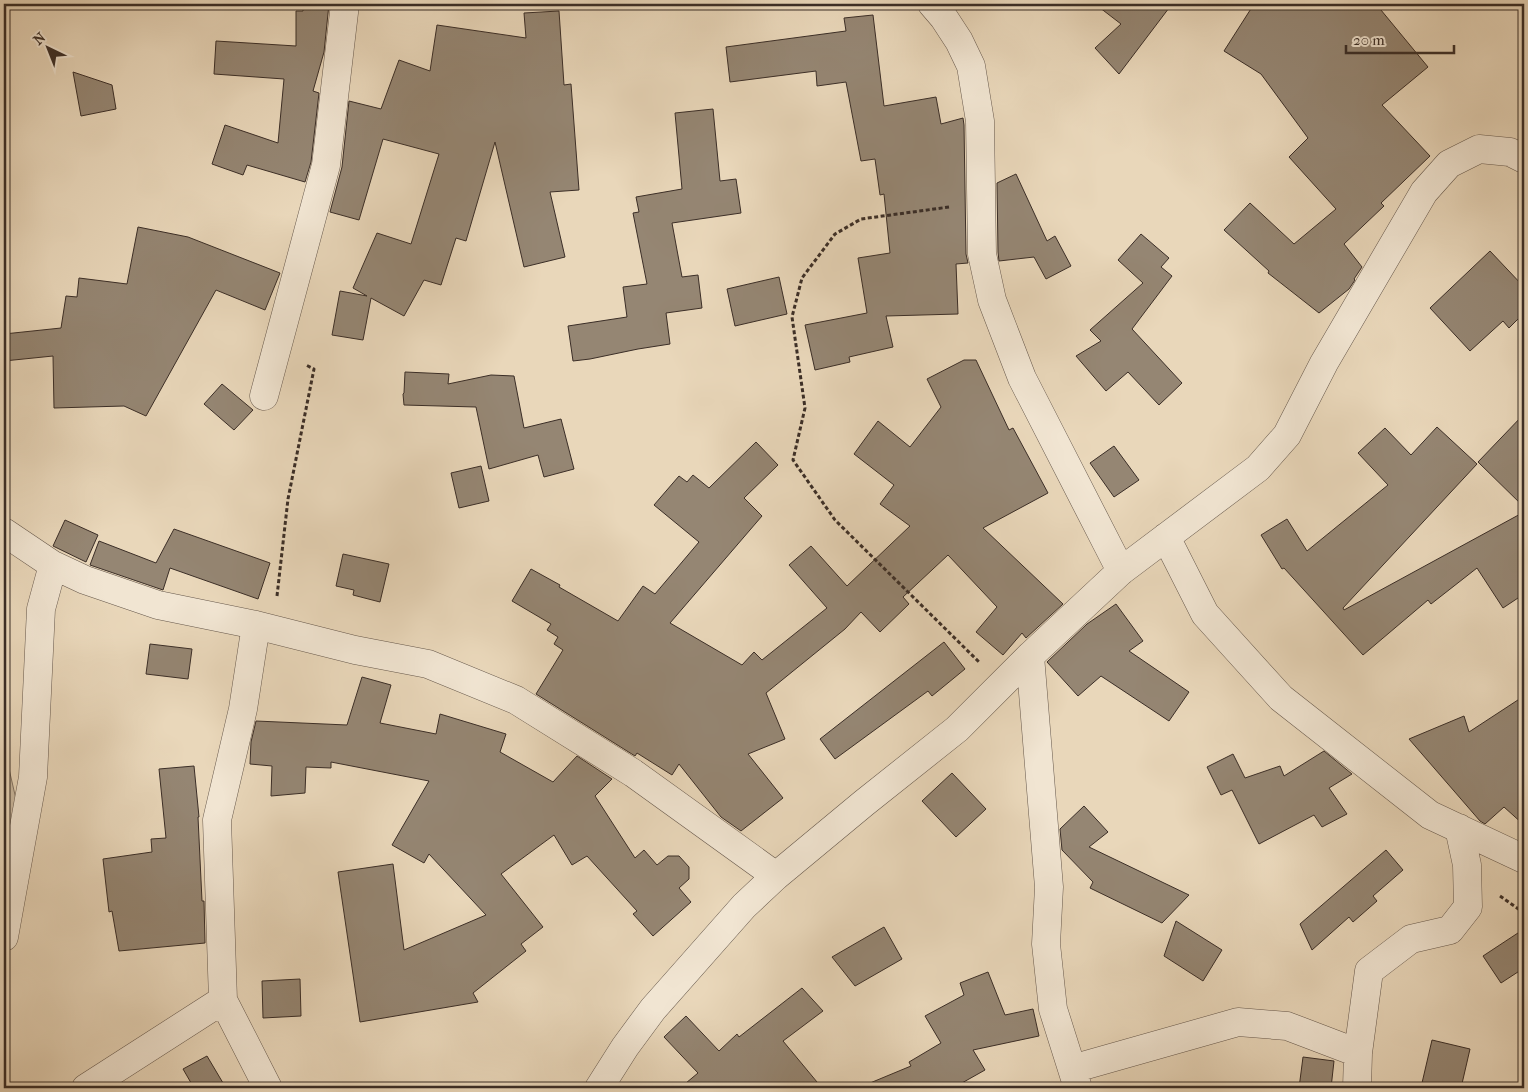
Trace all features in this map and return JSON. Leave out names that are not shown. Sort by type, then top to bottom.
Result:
[{"type":"street","points":[[264,396],[326,165],[345,4]]},
{"type":"street","points":[[932,4],[959,41],[971,66],[980,121],[982,254],[992,300],[1022,378],[1121,571]]},
{"type":"street","points":[[599,1088],[625,1047],[653,1009],[744,906],[776,876],[956,729],[1030,656],[1121,571],[1258,468],[1287,435],[1324,363],[1424,192],[1449,164],[1479,149],[1510,152],[1524,159]]},
{"type":"street","points":[[4,532],[53,565],[85,580],[158,605],[355,650],[428,664],[516,700],[633,773],[776,876]]},
{"type":"street","points":[[1166,537],[1205,614],[1281,698],[1430,815],[1524,859]]},
{"type":"street","points":[[4,937],[33,777],[41,609],[53,565]]},
{"type":"street","points":[[265,628],[243,709],[217,820],[223,1000],[268,1088]]},
{"type":"street","points":[[1030,656],[1049,888],[1046,944],[1053,1009],[1075,1078],[1238,1022],[1287,1026],[1358,1053]]},
{"type":"street","points":[[1357,1088],[1358,1053],[1369,971],[1411,939],[1450,930],[1468,907],[1467,864],[1459,828]]},
{"type":"street","points":[[86,1088],[223,1000]]},
{"type":"path","points":[[982,202],[862,219],[835,234],[802,278],[792,317],[805,408],[793,460],[835,520],[1002,684]]},
{"type":"path","points":[[265,628],[314,368],[276,353]]},
{"type":"shaded area","points":[[4,747],[18,808],[4,840]]},
{"type":"building","points":[[303,4],[329,4],[324,52],[313,91],[319,93],[311,162],[305,182],[247,165],[243,175],[212,164],[225,125],[278,143],[284,79],[214,74],[216,41],[296,46],[296,11],[303,11]]},
{"type":"building","points":[[1095,4],[1172,4],[1119,74],[1095,48],[1121,24]]},
{"type":"building","points":[[1254,4],[1376,4],[1428,67],[1382,105],[1430,156],[1381,203],[1384,206],[1344,244],[1362,267],[1349,289],[1319,313],[1268,273],[1269,271],[1224,230],[1250,203],[1294,244],[1336,209],[1289,157],[1308,138],[1261,74],[1224,51]]},
{"type":"building","points":[[559,11],[564,85],[571,84],[579,190],[550,192],[565,257],[524,267],[495,142],[466,241],[456,238],[441,285],[424,280],[404,316],[371,298],[363,340],[332,335],[340,291],[367,296],[353,288],[377,233],[411,244],[439,154],[383,139],[359,220],[330,212],[342,167],[349,101],[381,109],[399,60],[430,71],[437,25],[526,38],[524,13]]},
{"type":"building","points":[[873,15],[884,106],[936,97],[941,124],[963,118],[966,254],[968,263],[956,264],[958,314],[886,316],[893,347],[849,357],[850,362],[815,370],[805,325],[867,313],[858,258],[890,253],[884,194],[880,195],[875,159],[861,161],[846,82],[817,86],[816,71],[730,82],[726,47],[846,31],[844,18]]},
{"type":"building","points":[[73,72],[112,85],[116,109],[81,116]]},
{"type":"building","points":[[713,109],[720,181],[736,179],[741,213],[672,223],[682,277],[698,275],[702,308],[666,313],[670,344],[573,361],[568,326],[627,317],[623,287],[647,284],[633,213],[639,212],[636,197],[682,189],[675,113]]},
{"type":"building","points":[[1016,174],[1047,241],[1055,236],[1071,266],[1046,279],[1034,257],[999,261],[997,183]]},
{"type":"building","points":[[138,227],[188,237],[280,273],[265,310],[216,290],[146,416],[124,406],[54,408],[53,356],[4,361],[4,334],[61,328],[66,296],[77,297],[79,278],[127,284]]},
{"type":"building","points":[[1141,234],[1169,258],[1161,267],[1172,276],[1132,329],[1182,383],[1159,405],[1128,372],[1106,391],[1076,356],[1101,341],[1090,330],[1143,283],[1118,260]]},
{"type":"building","points":[[1490,251],[1524,287],[1524,313],[1509,328],[1503,321],[1470,351],[1430,308]]},
{"type":"building","points":[[779,277],[787,314],[735,326],[727,289]]},
{"type":"building","points":[[964,360],[976,360],[1009,430],[1013,428],[1048,493],[983,528],[1063,604],[1026,638],[1022,633],[1003,655],[976,632],[997,607],[948,555],[903,597],[909,604],[880,632],[861,612],[845,629],[766,693],[785,739],[748,754],[783,798],[741,831],[721,817],[679,764],[672,775],[637,753],[635,756],[536,694],[563,650],[554,644],[558,637],[547,630],[551,624],[512,601],[531,569],[618,621],[643,586],[655,594],[699,542],[654,505],[679,476],[687,482],[693,475],[709,488],[756,442],[778,465],[744,498],[762,516],[670,623],[742,665],[754,652],[762,660],[827,608],[789,565],[811,546],[847,586],[910,526],[880,504],[894,485],[854,454],[878,421],[910,447],[941,407],[927,379]]},
{"type":"building","points":[[405,372],[449,374],[448,384],[491,375],[514,376],[524,428],[561,419],[574,469],[544,477],[538,455],[489,469],[476,407],[404,405]]},
{"type":"building","points":[[222,384],[253,410],[234,430],[204,404]]},
{"type":"building","points":[[1524,414],[1524,507],[1478,462]]},
{"type":"building","points":[[1437,427],[1477,464],[1343,608],[1344,610],[1524,512],[1524,594],[1503,608],[1477,568],[1431,604],[1428,600],[1363,655],[1284,568],[1282,569],[1261,535],[1287,519],[1307,551],[1388,485],[1358,453],[1385,428],[1411,455]]},
{"type":"building","points":[[1114,446],[1139,480],[1114,497],[1090,463]]},
{"type":"building","points":[[481,466],[489,501],[459,508],[451,473]]},
{"type":"building","points":[[65,520],[98,535],[86,562],[53,546]]},
{"type":"building","points":[[174,529],[270,563],[258,599],[170,568],[163,590],[90,565],[99,541],[156,563]]},
{"type":"building","points":[[343,554],[389,564],[380,602],[353,595],[354,590],[336,586]]},
{"type":"building","points":[[1116,604],[1143,641],[1129,651],[1189,692],[1169,721],[1101,676],[1078,696],[1047,662],[1087,624]]},
{"type":"building","points":[[944,642],[965,669],[932,696],[928,691],[835,759],[820,739]]},
{"type":"building","points":[[150,644],[192,649],[188,679],[146,674]]},
{"type":"building","points":[[362,677],[391,685],[380,723],[436,734],[440,714],[506,734],[500,752],[553,782],[577,756],[612,779],[595,796],[635,858],[644,850],[657,865],[668,856],[679,856],[689,867],[689,879],[679,888],[691,902],[653,936],[633,914],[637,911],[587,856],[572,865],[554,835],[501,874],[543,927],[521,944],[526,951],[473,993],[478,1002],[360,1022],[338,872],[393,864],[404,950],[486,915],[429,854],[424,863],[392,845],[429,781],[331,762],[331,768],[306,767],[305,793],[271,796],[272,766],[250,764],[251,742],[256,721],[347,725]]},
{"type":"building","points":[[1524,696],[1524,825],[1504,807],[1485,824],[1480,821],[1409,739],[1464,716],[1469,732]]},
{"type":"building","points":[[1324,751],[1352,774],[1329,788],[1347,814],[1322,827],[1314,815],[1259,844],[1232,790],[1221,795],[1207,767],[1233,754],[1245,778],[1280,766],[1284,776]]},
{"type":"building","points":[[194,766],[199,817],[205,943],[119,951],[112,911],[109,912],[103,859],[152,852],[151,839],[166,838],[159,769]]},
{"type":"building","points":[[952,773],[986,809],[956,837],[922,801]]},
{"type":"building","points":[[1084,806],[1108,832],[1089,847],[1189,895],[1162,923],[1090,888],[1093,882],[1062,850],[1060,829]]},
{"type":"building","points":[[1386,850],[1403,870],[1373,896],[1377,901],[1353,922],[1349,917],[1312,950],[1300,924]]},
{"type":"building","points":[[1176,921],[1222,950],[1203,981],[1164,956]]},
{"type":"building","points":[[884,927],[902,959],[855,986],[832,957]]},
{"type":"building","points":[[1524,929],[1524,968],[1501,983],[1483,956]]},
{"type":"building","points":[[988,972],[1005,1015],[1033,1009],[1039,1036],[973,1050],[985,1070],[953,1088],[858,1088],[911,1066],[909,1062],[941,1043],[925,1016],[964,995],[960,983]]},
{"type":"building","points":[[300,979],[301,1016],[263,1018],[262,981]]},
{"type":"building","points":[[802,988],[823,1011],[783,1041],[822,1088],[680,1088],[698,1073],[664,1037],[686,1016],[719,1051],[737,1034],[739,1037]]},
{"type":"building","points":[[1432,1040],[1470,1049],[1461,1088],[1444,1088],[1422,1083]]},
{"type":"building","points":[[207,1056],[226,1088],[194,1088],[183,1069]]},
{"type":"building","points":[[1303,1057],[1334,1061],[1331,1088],[1299,1088]]}]
